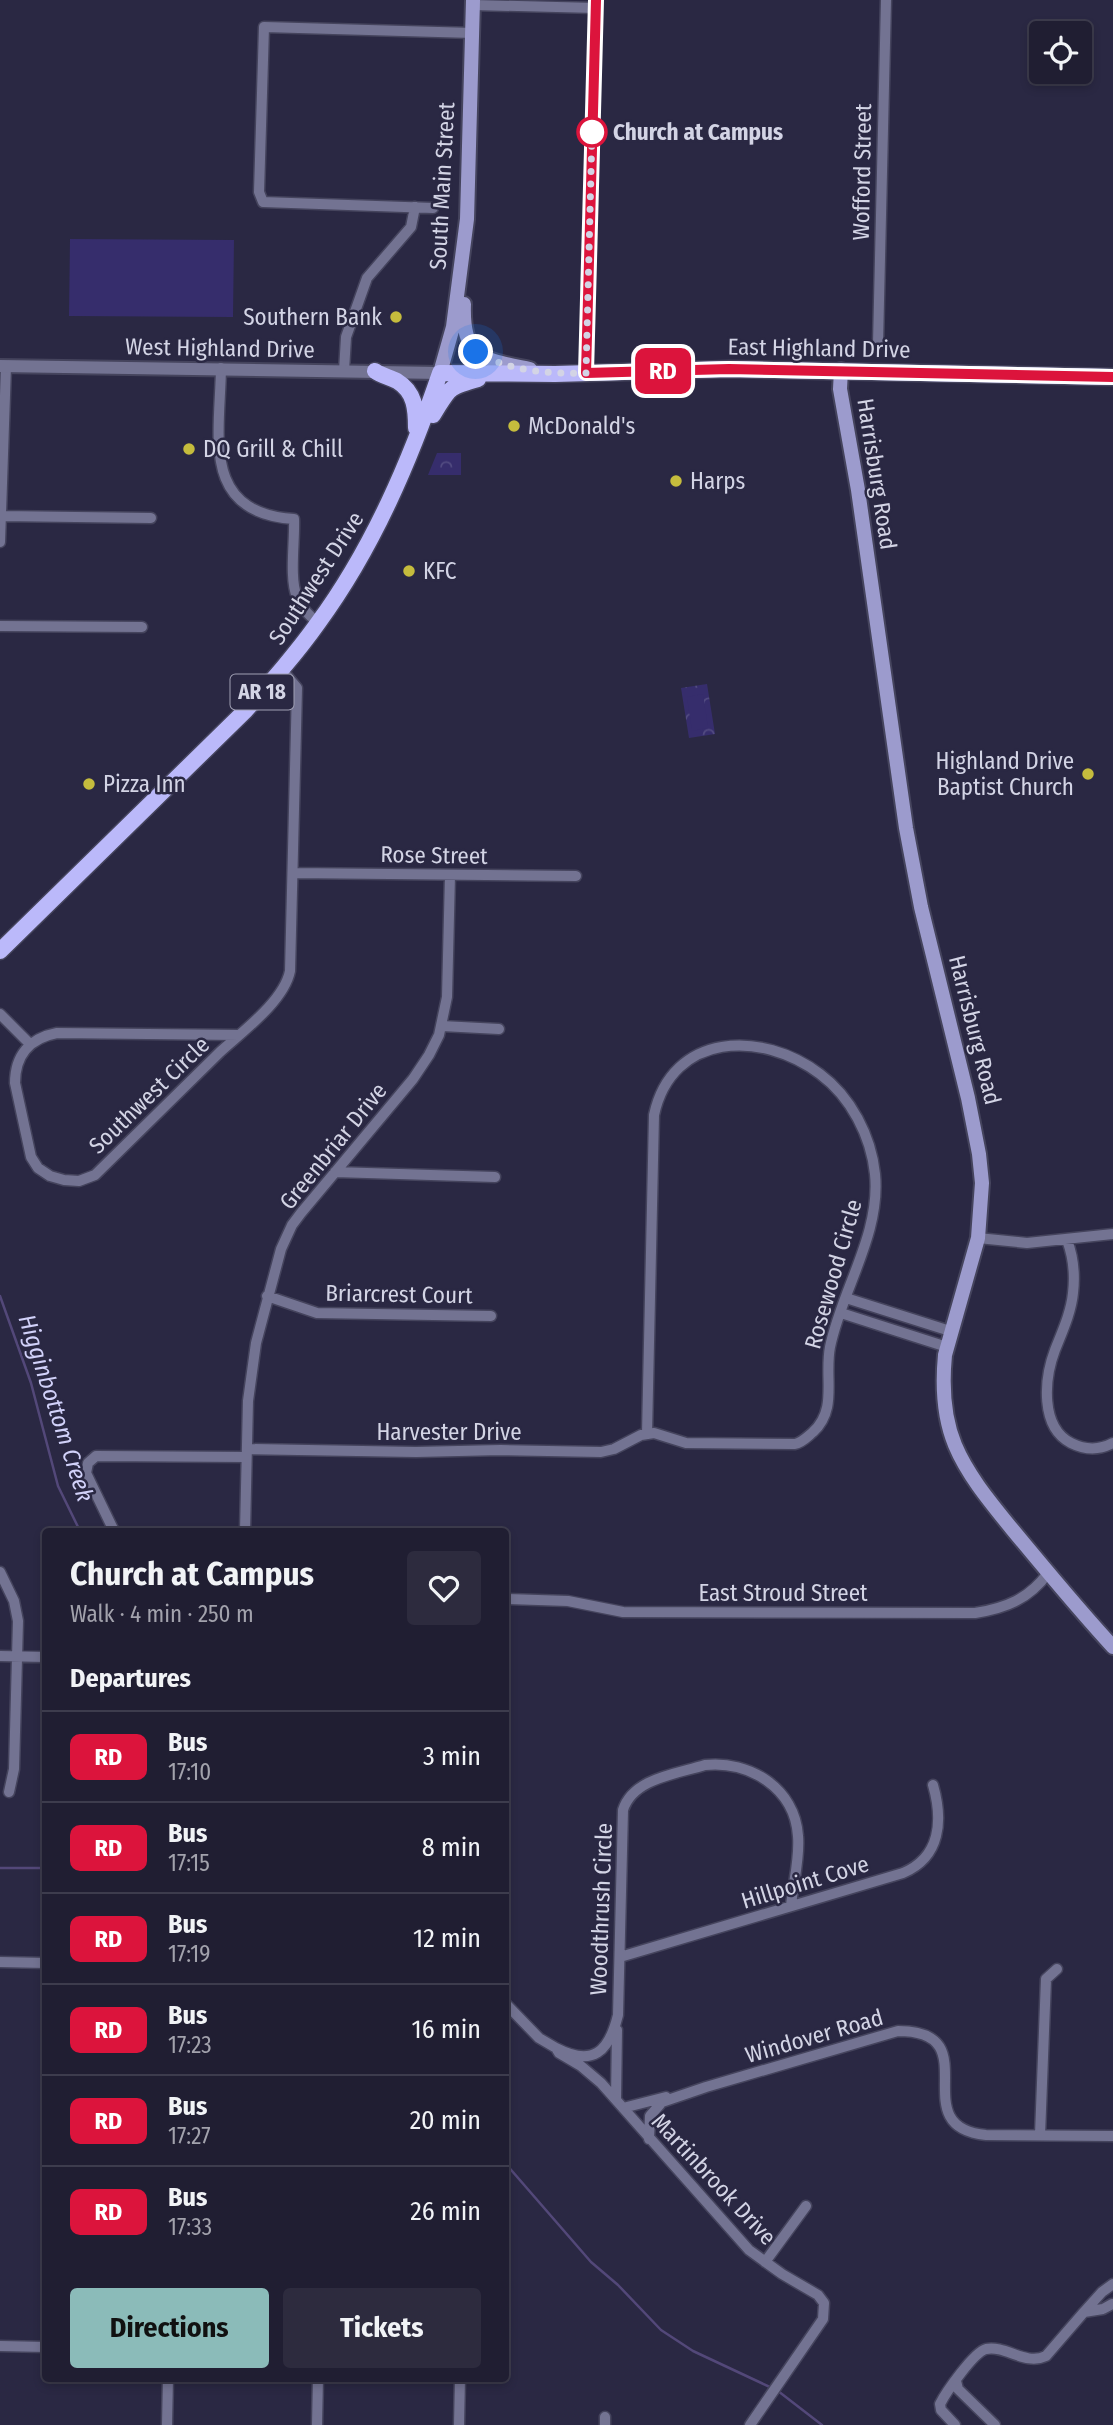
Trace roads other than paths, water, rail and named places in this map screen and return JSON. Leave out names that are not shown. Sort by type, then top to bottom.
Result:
[{"type":"main road","name":"South Main Street","points":[[440,373],[453,327],[467,219],[473,3]]},
{"type":"main road","points":[[467,219],[463,321],[468,344],[491,360],[555,374]]},
{"type":"main road","name":"East Highland Drive","points":[[440,373],[555,374],[729,369],[1113,377]]},
{"type":"main road","name":"Harrisburg Road","points":[[841,370],[840,389],[858,490],[906,828],[921,907],[968,1098],[982,1182],[978,1238],[947,1347],[943,1394],[947,1419],[956,1445],[979,1487],[1048,1573],[1113,1647]]},
{"type":"main road","points":[[375,371],[399,382],[411,395],[416,409],[416,441]]},
{"type":"main road","name":"Southwest Drive","points":[[0,951],[227,729],[282,670],[318,624],[384,513],[416,441],[440,373]]},
{"type":"main road","points":[[416,441],[443,398],[454,386],[495,374]]},
{"type":"street","name":"Wofford Street","points":[[878,344],[886,0]]},
{"type":"street","points":[[473,3],[596,4],[586,373]]},
{"type":"street","points":[[433,208],[266,203],[261,199],[259,192],[264,27],[472,33]]},
{"type":"street","points":[[344,371],[346,337],[368,278],[411,227],[415,207]]},
{"type":"street","points":[[0,542],[3,366]]},
{"type":"street","name":"West Highland Drive","points":[[3,366],[440,373]]},
{"type":"street","points":[[221,368],[219,462],[223,477],[247,505],[265,513],[294,519],[293,582],[296,596],[318,624]]},
{"type":"street","points":[[1,516],[151,518]]},
{"type":"street","points":[[0,626],[142,627]]},
{"type":"street","name":"Southwest Circle","points":[[30,1044],[18,1060],[15,1083],[31,1157],[38,1168],[50,1176],[79,1181],[95,1175],[279,996],[289,977],[297,688],[282,670]]},
{"type":"street","name":"Rose Street","points":[[293,873],[576,876]]},
{"type":"street","name":"Greenbriar Drive","points":[[245,1528],[250,1381],[267,1296],[281,1249],[292,1225],[420,1070],[442,1026],[447,997],[450,875]]},
{"type":"street","points":[[0,1014],[30,1044],[40,1037],[57,1033],[239,1035]]},
{"type":"street","points":[[442,1026],[499,1029]]},
{"type":"street","name":"Rosewood Circle","points":[[745,1046],[788,1056],[820,1074],[850,1105],[871,1153],[876,1196],[870,1227],[846,1298],[830,1347],[827,1414],[801,1442],[686,1443],[662,1435],[648,1434],[654,1115],[662,1088],[694,1055],[708,1049],[745,1046]]},
{"type":"street","points":[[335,1172],[495,1177]]},
{"type":"street","points":[[978,1238],[1027,1243],[1113,1234]]},
{"type":"street","points":[[1067,1240],[1073,1262],[1074,1293],[1050,1369],[1049,1414],[1054,1427],[1069,1442],[1087,1448],[1113,1443]]},
{"type":"street","name":"Briarcrest Court","points":[[267,1296],[317,1313],[491,1316]]},
{"type":"street","points":[[846,1298],[950,1331]]},
{"type":"street","points":[[841,1312],[947,1347]]},
{"type":"street","name":"Harvester Drive","points":[[113,1528],[86,1473],[88,1463],[96,1456],[501,1450],[601,1452],[648,1434]]},
{"type":"street","points":[[0,1572],[17,1611],[13,1769],[9,1792]]},
{"type":"street","name":"East Stroud Street","points":[[509,1599],[568,1601],[635,1612],[975,1613],[1003,1608],[1018,1601],[1031,1592],[1048,1573]]},
{"type":"street","points":[[0,1656],[42,1657]]},
{"type":"street","name":"Woodthrush Circle","points":[[619,2104],[618,2015],[626,1800],[641,1785],[705,1765],[734,1765],[772,1783],[787,1804],[798,1836],[791,1906]]},
{"type":"street","name":"Hillpoint Cove","points":[[620,1957],[903,1872],[918,1865],[929,1854],[935,1837],[939,1808],[933,1785]]},
{"type":"street","points":[[0,1962],[42,1963]]},
{"type":"street","points":[[1040,2135],[1046,1979],[1057,1969]]},
{"type":"street","name":"Martinbrook Drive","points":[[509,2007],[539,2038],[601,2083],[735,2236],[765,2262],[818,2295],[825,2306],[823,2319],[750,2425]]},
{"type":"street","name":"Woodthrush Circle","points":[[556,2048],[578,2056],[594,2054],[613,2037],[618,2015]]},
{"type":"street","name":"Windover Road","points":[[649,2138],[649,2119],[659,2104],[706,2087],[898,2031],[911,2031],[929,2038],[942,2052],[945,2066],[945,2109],[955,2126],[979,2134],[1113,2136]]},
{"type":"street","name":"Windover Road","points":[[619,2104],[706,2087]]},
{"type":"street","points":[[765,2262],[806,2206]]},
{"type":"street","points":[[1084,2312],[1103,2309],[1113,2304],[1110,2286]]},
{"type":"street","points":[[955,2425],[940,2404],[978,2353],[990,2348],[1031,2359],[1046,2356],[1110,2286]]},
{"type":"street","points":[[0,2346],[42,2347]]},
{"type":"street","points":[[956,2381],[958,2389],[995,2425]]},
{"type":"street","points":[[167,2382],[167,2425]]},
{"type":"street","points":[[317,2425],[318,2382]]},
{"type":"street","points":[[459,2425],[460,2382]]},
{"type":"waterway","name":"Higginbottom Creek","points":[[0,1296],[31,1383],[58,1486],[79,1528]]},
{"type":"waterway","points":[[0,1868],[42,1868]]},
{"type":"waterway","name":"Higginbottom Creek","points":[[509,2167],[591,2262],[618,2285],[661,2330],[693,2351],[772,2388]]},
{"type":"waterway","name":"Higginbottom Creek","points":[[778,2391],[822,2425]]},
{"type":"place","name":"Church at Campus","points":[[592,132]]},
{"type":"place","name":"Southern Bank","points":[[396,317]]},
{"type":"place","name":"McDonald's","points":[[514,426]]},
{"type":"place","name":"DQ Grill & Chill","points":[[189,449]]},
{"type":"place","name":"Harps","points":[[676,481]]},
{"type":"place","name":"KFC","points":[[409,571]]},
{"type":"place","name":"Highland Drive Baptist Church","points":[[1088,774]]},
{"type":"place","name":"Pizza Inn","points":[[89,784]]}]
